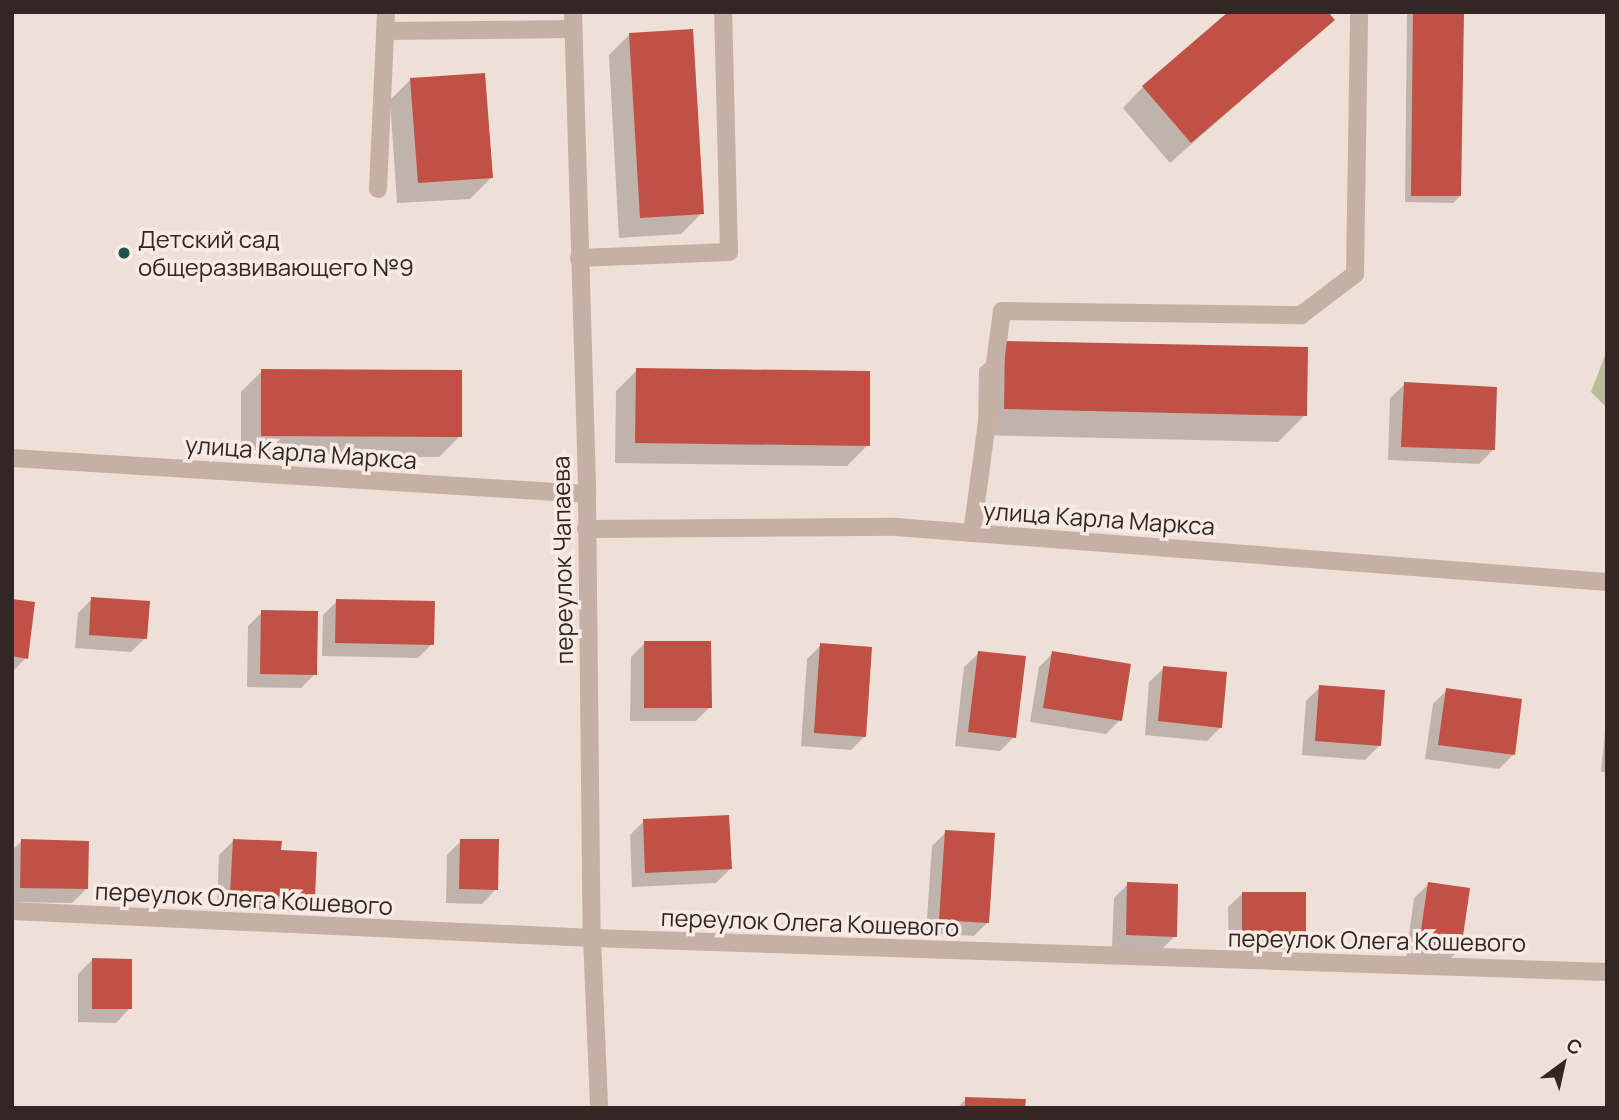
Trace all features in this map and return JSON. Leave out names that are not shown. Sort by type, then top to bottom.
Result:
[{"type":"street","points":[[378,189],[386,12]]},
{"type":"street","points":[[579,258],[729,252],[723,12]]},
{"type":"street","points":[[972,533],[1002,311],[1301,315],[1355,274],[1359,12]]},
{"type":"street","points":[[386,31],[573,21]]},
{"type":"street","name":"переулок Чапаева","points":[[573,21],[587,494],[592,938],[599,1108]]},
{"type":"street","name":"улица Карла Маркса","points":[[12,458],[587,494]]},
{"type":"street","name":"улица Карла Маркса","points":[[586,528],[896,527],[1607,582]]},
{"type":"street","name":"переулок Олега Кошевого","points":[[12,911],[592,938],[1607,972]]},
{"type":"green space","points":[[1607,350],[1607,408],[1591,392]]},
{"type":"building","points":[[1228,12],[1328,12],[1335,20],[1191,143],[1142,86]]},
{"type":"building","points":[[1413,12],[1464,12],[1461,196],[1411,196]]},
{"type":"building","points":[[693,29],[704,214],[640,218],[629,33]]},
{"type":"building","points":[[485,73],[493,178],[418,183],[410,78]]},
{"type":"building","points":[[1005,341],[1308,347],[1307,416],[1004,409]]},
{"type":"building","points":[[636,368],[870,371],[870,446],[635,443]]},
{"type":"building","points":[[261,369],[462,370],[462,437],[261,436]]},
{"type":"building","points":[[1404,382],[1497,387],[1495,450],[1401,447]]},
{"type":"building","points":[[91,597],[150,601],[147,639],[89,635]]},
{"type":"building","points":[[12,599],[35,602],[28,659],[12,656]]},
{"type":"building","points":[[336,599],[435,601],[434,645],[335,643]]},
{"type":"building","points":[[261,610],[318,611],[317,675],[260,674]]},
{"type":"building","points":[[644,641],[711,641],[712,708],[644,708]]},
{"type":"building","points":[[820,643],[872,647],[866,737],[814,733]]},
{"type":"building","points":[[978,651],[1026,656],[1016,738],[968,732]]},
{"type":"building","points":[[1052,651],[1131,664],[1122,721],[1043,708]]},
{"type":"building","points":[[1163,666],[1227,672],[1222,728],[1158,721]]},
{"type":"building","points":[[1319,685],[1385,690],[1381,746],[1315,741]]},
{"type":"building","points":[[1446,688],[1522,699],[1515,755],[1438,745]]},
{"type":"building","points":[[729,815],[732,869],[645,873],[643,819]]},
{"type":"building","points":[[945,830],[995,833],[989,923],[939,920]]},
{"type":"building","points":[[21,839],[89,841],[88,889],[20,888]]},
{"type":"building","points":[[233,839],[282,841],[281,850],[317,852],[315,898],[230,894]]},
{"type":"building","points":[[460,839],[499,839],[498,890],[459,889]]},
{"type":"building","points":[[1127,882],[1178,884],[1177,937],[1126,935]]},
{"type":"building","points":[[1428,882],[1470,888],[1461,950],[1419,944]]},
{"type":"building","points":[[1242,892],[1306,892],[1306,936],[1242,936]]},
{"type":"building","points":[[92,958],[132,959],[132,1009],[92,1009]]},
{"type":"building","points":[[965,1097],[1026,1099],[1025,1108],[965,1108]]},
{"type":"place","name":"Детский сад общеразвивающего №9","points":[[124,253]]}]
